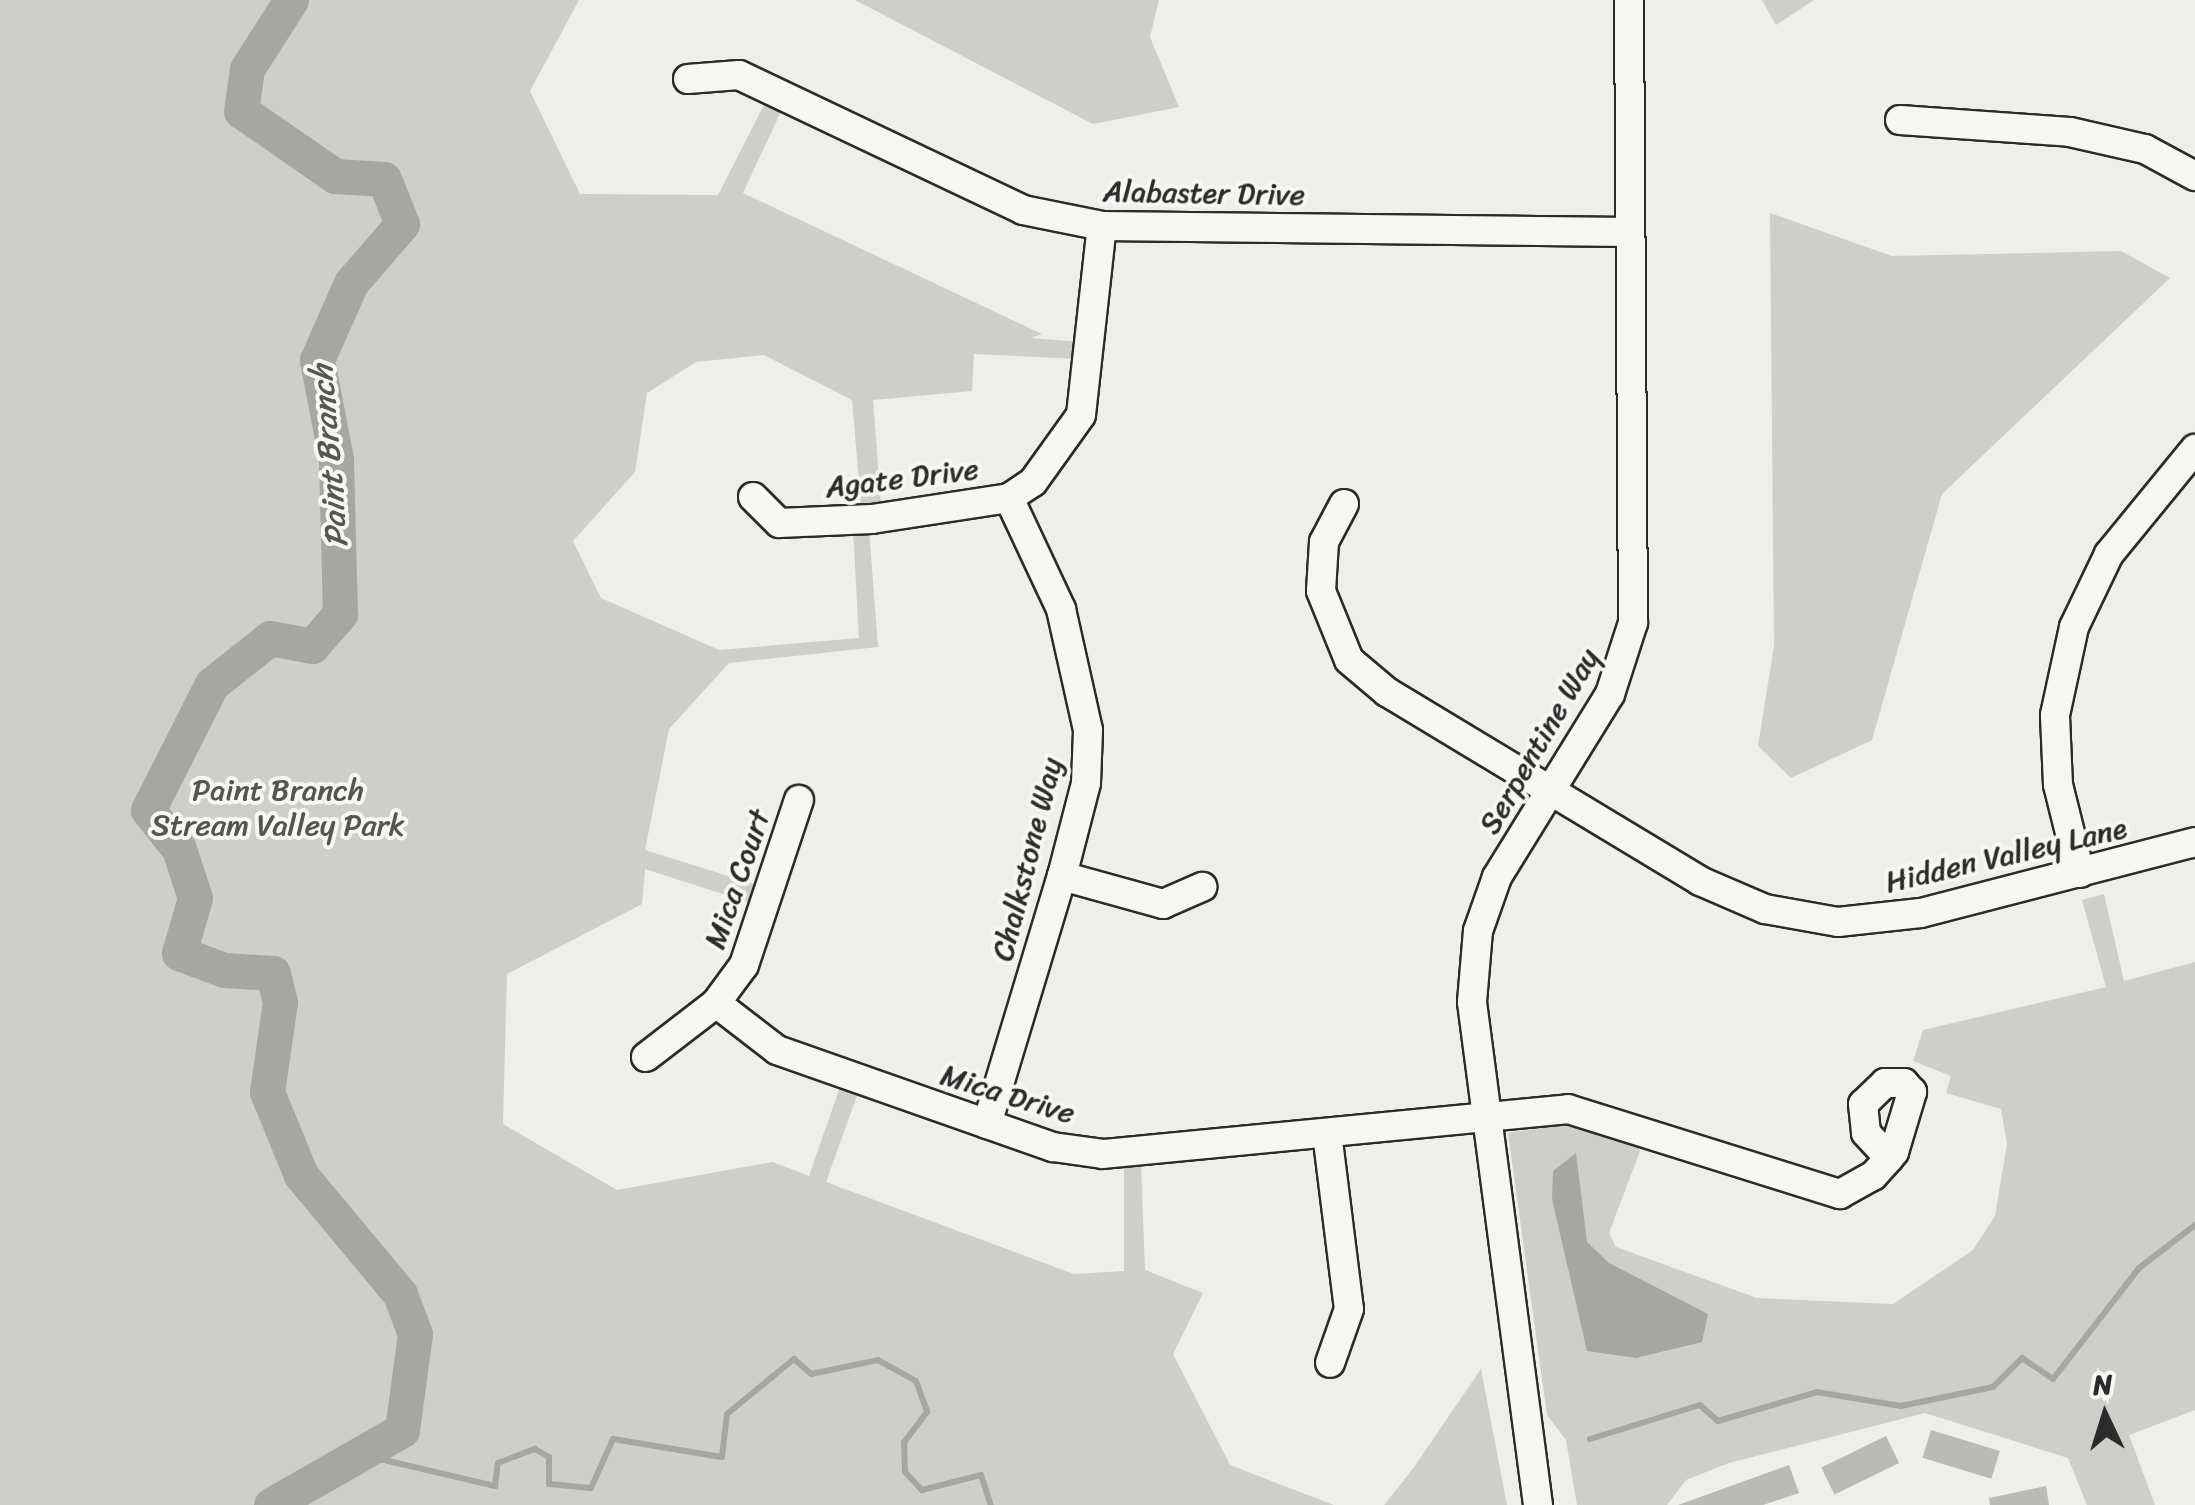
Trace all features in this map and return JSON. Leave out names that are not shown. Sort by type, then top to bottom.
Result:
[{"type":"street","name":"Serpentine Way","points":[[1538,1505],[1483,1113],[1472,1002],[1478,931],[1497,877],[1610,694],[1633,623],[1629,0]]},
{"type":"street","name":"Alabaster Drive","points":[[688,79],[739,75],[1023,210],[1102,226],[1630,232]]},
{"type":"street","points":[[1900,120],[2070,132],[2145,149],[2195,176]]},
{"type":"street","name":"Agate Drive","points":[[753,496],[780,523],[1010,498],[1063,451],[1082,415],[1102,226]]},
{"type":"street","points":[[2080,873],[2058,786],[2055,715],[2074,627],[2108,554],[2195,449]]},
{"type":"street","name":"Chalkstone Way","points":[[987,1124],[1062,876],[1086,782],[1088,730],[1061,609],[1010,498]]},
{"type":"street","name":"Hidden Valley Lane","points":[[1344,504],[1324,542],[1322,591],[1349,660],[1700,881],[1804,918],[1921,913],[2195,842]]},
{"type":"street","name":"Mica Court","points":[[646,1057],[716,1004],[752,946],[799,800]]},
{"type":"street","points":[[1062,876],[1163,904],[1202,886]]},
{"type":"street","name":"Mica Drive","points":[[716,1004],[776,1050],[987,1124],[1102,1154],[1483,1113],[1605,1114],[1819,1193],[1840,1194],[1888,1158]]},
{"type":"street","points":[[1327,1132],[1349,1309],[1330,1364]]},
{"type":"green space","name":"Paint Branch Stream Valley Park","points":[[0,0],[579,0],[530,91],[580,194],[718,195],[767,99],[783,107],[743,193],[1042,334],[1031,338],[1080,342],[1078,359],[974,354],[972,391],[873,400],[881,505],[861,506],[852,400],[764,355],[696,362],[647,393],[635,472],[573,541],[601,598],[719,650],[859,638],[853,530],[869,529],[878,647],[729,663],[669,729],[645,850],[760,886],[754,904],[645,869],[642,904],[507,974],[503,1124],[617,1190],[773,1162],[809,1176],[840,1087],[858,1093],[826,1182],[1074,1274],[1124,1271],[1124,1165],[1141,1165],[1145,1270],[1203,1293],[1173,1354],[1230,1465],[1334,1505],[0,1505]]},
{"type":"green space","points":[[855,0],[1159,0],[1150,37],[1179,107],[1093,124]]},
{"type":"green space","points":[[1762,0],[1814,0],[1776,25]]},
{"type":"green space","points":[[1770,213],[1892,256],[2121,251],[2170,278],[1942,494],[1872,740],[1791,778],[1758,746],[1774,646]]},
{"type":"green space","points":[[2104,894],[2124,981],[2195,962],[2195,1410],[2129,1435],[2155,1505],[2087,1505],[2068,1458],[1925,1413],[1729,1463],[1686,1480],[1667,1505],[1577,1505],[1566,1440],[1547,1415],[1508,1133],[1562,1125],[1631,1138],[1640,1151],[1609,1233],[1616,1247],[1757,1298],[1893,1304],[1973,1250],[1995,1216],[2007,1144],[2001,1109],[1946,1093],[1951,1076],[1913,1061],[1923,1030],[2106,987],[2082,900]]},
{"type":"green space","points":[[1481,1369],[1507,1505],[1384,1505],[1412,1470]]},
{"type":"shaded area","points":[[1576,1153],[1587,1242],[1609,1263],[1708,1314],[1702,1342],[1636,1358],[1587,1351],[1552,1199],[1553,1171]]},
{"type":"building","points":[[1931,1430],[2000,1451],[1991,1479],[1923,1458]]},
{"type":"building","points":[[1886,1436],[1899,1463],[1834,1495],[1821,1468]]},
{"type":"building","points":[[1789,1465],[1799,1493],[1763,1505],[1678,1505]]},
{"type":"building","points":[[2046,1486],[2049,1505],[1990,1505],[1989,1498]]},
{"type":"waterway","name":"Paint Branch","points":[[271,1505],[402,1430],[415,1334],[400,1294],[301,1175],[267,1092],[280,1002],[273,973],[224,970],[179,953],[195,898],[179,849],[148,810],[212,684],[270,638],[312,646],[340,614],[336,459],[317,360],[351,283],[402,224],[384,179],[335,176],[241,111],[247,69],[291,0]]},
{"type":"waterway","points":[[1590,1439],[1700,1405],[1718,1421],[1817,1392],[1901,1406],[1993,1387],[2022,1358],[2053,1379],[2139,1268],[2195,1225]]},
{"type":"waterway","points":[[363,1455],[495,1486],[498,1463],[535,1449],[549,1457],[549,1484],[591,1488],[613,1439],[722,1457],[727,1414],[794,1359],[811,1374],[878,1360],[916,1381],[927,1412],[904,1442],[905,1472],[922,1490],[981,1475],[991,1505]]}]
